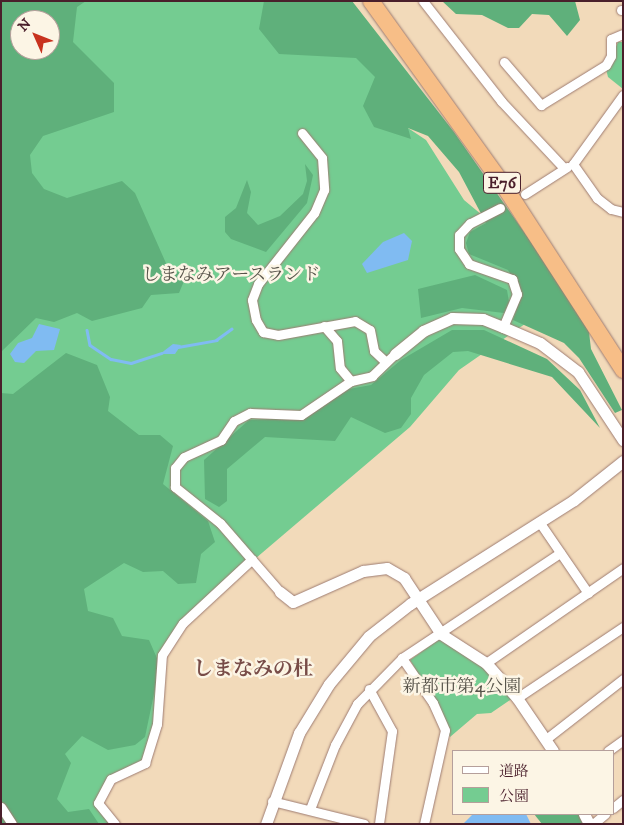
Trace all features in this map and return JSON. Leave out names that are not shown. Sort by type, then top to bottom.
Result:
[{"type":"highway","name":"E76","points":[[371,1],[508,192],[623,370]]},
{"type":"street","points":[[423,1],[501,101],[564,168]]},
{"type":"street","points":[[504,62],[541,105],[606,65],[612,56],[611,39],[623,34]]},
{"type":"street","points":[[525,194],[573,164],[623,95]]},
{"type":"street","points":[[302,133],[322,158],[324,190],[314,213],[258,284],[253,310],[260,329],[269,334],[355,321],[370,330],[374,351],[391,358]]},
{"type":"street","points":[[573,164],[597,198],[611,209],[623,212]]},
{"type":"street","points":[[500,208],[470,223],[459,235],[459,249],[469,264],[512,279],[517,294],[503,327]]},
{"type":"street","points":[[552,750],[517,698],[486,663],[441,634],[404,578],[387,568],[363,571],[292,602],[280,592],[220,523],[175,488],[175,468],[184,457],[221,440],[234,421],[250,413],[300,415],[351,381],[372,376],[422,331],[452,318],[483,319],[540,343],[578,372],[623,440]]},
{"type":"street","points":[[324,326],[337,341],[340,368],[351,381]]},
{"type":"street","points":[[266,824],[272,801],[293,744],[329,684],[370,636],[419,598],[540,523],[623,461]]},
{"type":"street","points":[[540,523],[588,593]]},
{"type":"street","points":[[310,809],[338,739],[369,689],[402,658],[441,634],[560,553]]},
{"type":"street","points":[[115,824],[98,803],[111,779],[145,763],[157,724],[162,656],[183,622],[252,559]]},
{"type":"street","points":[[486,663],[623,568]]},
{"type":"street","points":[[517,698],[623,627]]},
{"type":"street","points":[[402,658],[433,703],[444,730],[424,824]]},
{"type":"street","points":[[546,739],[623,679]]},
{"type":"street","points":[[369,689],[392,731],[379,824]]},
{"type":"street","points":[[609,750],[623,740]]},
{"type":"street","points":[[272,801],[364,824]]},
{"type":"street","points":[[1,807],[12,824]]},
{"type":"street","points":[[593,824],[605,815]]},
{"type":"green space","points":[[1,1],[86,1],[77,7],[73,42],[114,83],[114,112],[43,136],[30,155],[32,173],[44,189],[67,198],[122,181],[135,193],[169,270],[187,274],[179,293],[151,295],[142,308],[92,321],[77,313],[54,322],[36,318],[1,352]]},
{"type":"green space","name":"しまなみアースランド","points":[[22,1],[336,1],[408,128],[426,140],[464,200],[511,239],[545,310],[459,370],[410,427],[209,598],[162,656],[155,733],[145,763],[111,779],[98,802],[115,824],[1,824],[1,22],[10,13],[10,60],[60,60],[60,10],[13,10]]},
{"type":"green space","points":[[264,1],[352,1],[454,132],[564,289],[589,332],[591,349],[622,410],[615,413],[579,358],[564,343],[513,320],[522,292],[508,270],[469,254],[466,243],[470,232],[486,223],[459,172],[428,136],[408,128],[411,139],[374,127],[363,106],[375,77],[356,58],[279,54],[259,29]]},
{"type":"green space","points":[[442,1],[575,1],[580,20],[567,36],[549,15],[532,14],[519,28],[508,28],[482,15],[456,14]]},
{"type":"green space","points":[[618,42],[623,42],[623,89],[608,77],[606,69]]},
{"type":"green space","points":[[305,164],[313,175],[307,203],[266,252],[231,239],[225,232],[225,217],[236,208],[247,180],[251,192],[247,213],[258,225],[280,216],[303,194],[307,181]]},
{"type":"green space","points":[[475,275],[507,290],[509,302],[504,313],[462,308],[421,318],[418,289]]},
{"type":"green space","points":[[452,330],[484,330],[547,359],[580,390],[600,428],[552,377],[468,351],[453,352],[424,375],[411,398],[411,414],[401,428],[385,433],[351,417],[335,441],[265,437],[227,469],[227,501],[219,507],[205,499],[204,460],[249,420],[302,418],[349,389],[371,385],[401,360]]},
{"type":"green space","points":[[66,353],[97,365],[110,397],[108,411],[139,435],[160,435],[173,446],[163,484],[208,521],[215,542],[201,554],[196,583],[178,584],[163,571],[143,572],[124,563],[84,589],[88,611],[113,618],[122,636],[149,640],[160,665],[145,737],[135,745],[108,750],[82,736],[65,754],[71,763],[57,799],[68,812],[89,809],[99,824],[1,824],[1,393],[13,394]]},
{"type":"green space","name":"新都市第4公園","points":[[442,637],[483,665],[513,698],[491,713],[477,714],[450,737],[442,714],[410,660]]},
{"type":"green space","points":[[535,815],[580,815],[585,824],[542,824]]},
{"type":"water","points":[[404,233],[412,241],[408,260],[367,273],[362,264],[383,242]]},
{"type":"water","points":[[39,324],[60,329],[54,350],[36,351],[24,363],[15,362],[10,354],[18,343],[32,338]]},
{"type":"water","points":[[173,344],[181,345],[175,354],[160,354]]},
{"type":"water","points":[[472,815],[526,815],[531,824],[463,824]]},
{"type":"waterway","points":[[178,347],[216,340],[231,329]]},
{"type":"waterway","points":[[87,330],[90,345],[111,359],[131,363],[161,353]]},
{"type":"district","name":"しまなみの杜","points":[[253,669]]}]
